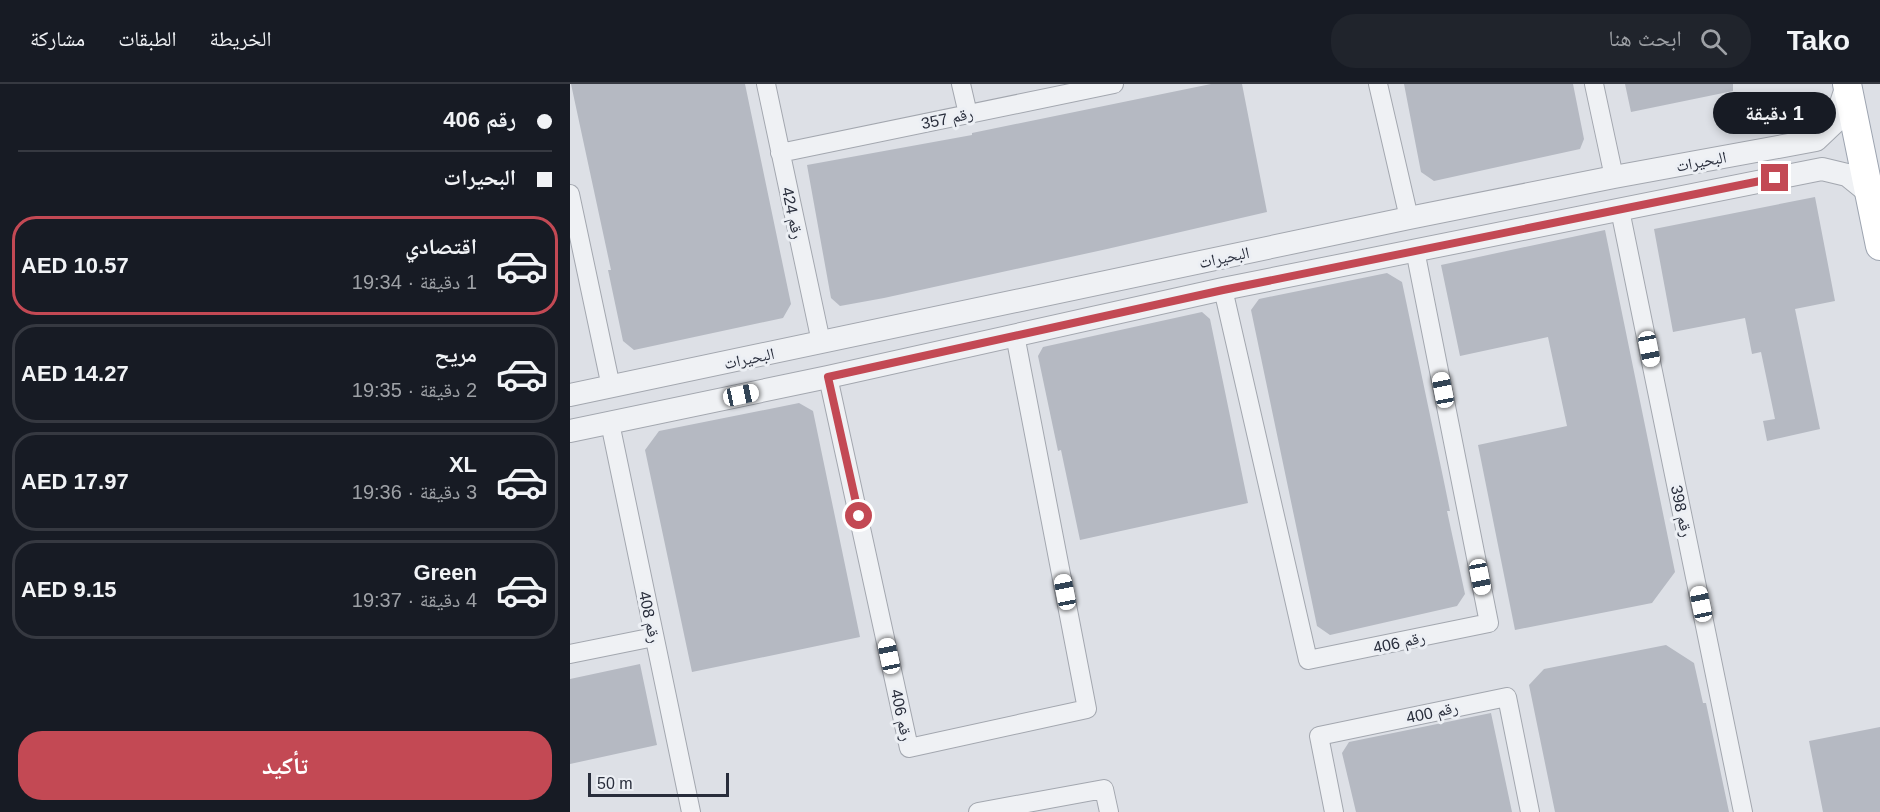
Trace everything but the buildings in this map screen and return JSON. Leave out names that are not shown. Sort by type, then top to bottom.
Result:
[{"type":"main road","points":[[1847,84],[1880,246]]},
{"type":"street","name":"رقم 424","points":[[766,84],[821,342]]},
{"type":"street","points":[[961,84],[968,114]]},
{"type":"street","name":"رقم 357","points":[[780,153],[1114,84]]},
{"type":"street","points":[[1378,84],[1409,218]]},
{"type":"street","points":[[1594,84],[1614,177]]},
{"type":"street","name":"البحيرات","points":[[570,395],[1409,218],[1816,140],[1835,122],[1847,84]]},
{"type":"street","points":[[1774,147],[1792,155],[1793,163],[1790,170],[1775,178]]},
{"type":"street","name":"البحيرات","points":[[570,431],[1223,290],[1822,169],[1847,175],[1869,192]]},
{"type":"street","points":[[570,194],[611,387]]},
{"type":"street","name":"رقم 398","points":[[1620,210],[1743,812]]},
{"type":"street","name":"رقم 406","points":[[1223,290],[1308,660],[1489,624],[1415,250]]},
{"type":"street","name":"رقم 406","points":[[828,377],[909,748],[1087,709],[1015,335]]},
{"type":"street","name":"رقم 408","points":[[610,423],[691,812]]},
{"type":"street","points":[[570,654],[654,637]]},
{"type":"street","name":"رقم 400","points":[[1334,812],[1319,736],[1507,697],[1530,812]]},
{"type":"street","points":[[978,812],[1104,789],[1109,812]]},
{"type":"route","points":[[859,516],[828,377],[1223,290],[1775,178]]}]
